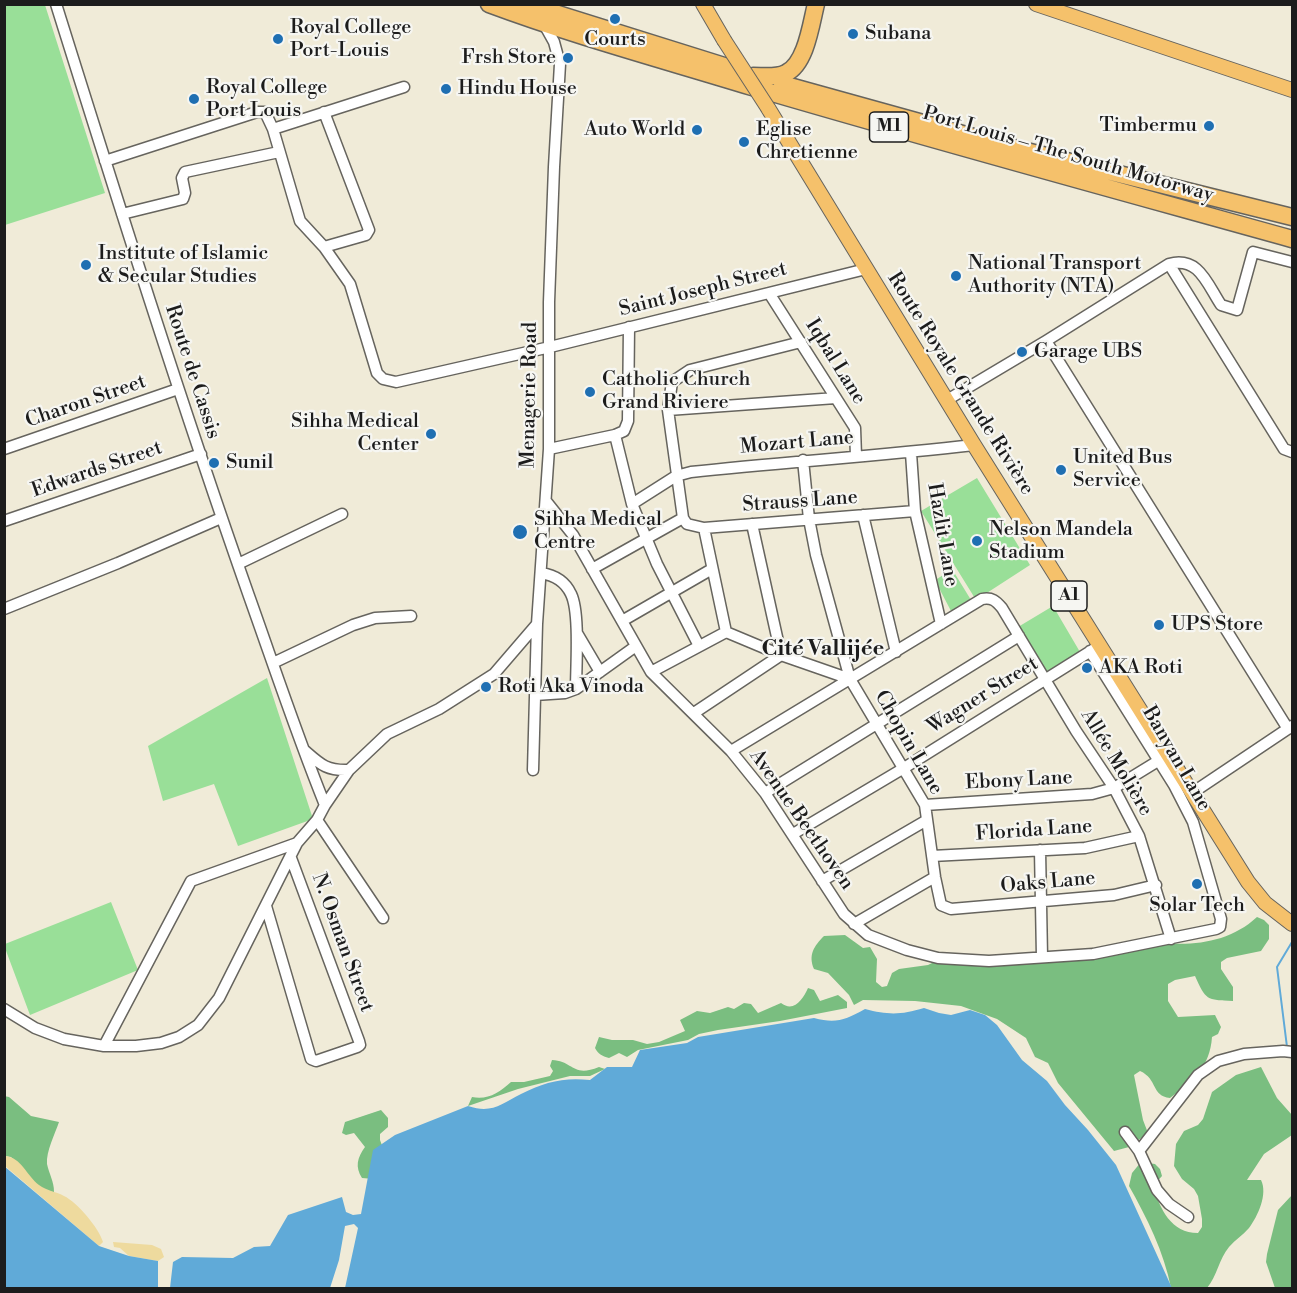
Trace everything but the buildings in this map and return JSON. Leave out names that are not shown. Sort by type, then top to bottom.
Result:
[{"type":"highway","name":"Port Louis – The South Motorway","points":[[489,4],[544,24],[975,152],[1293,239]]},
{"type":"highway","name":"Port Louis – The South Motorway","points":[[526,4],[753,76],[1002,146],[1293,217]]},
{"type":"highway","points":[[753,76],[778,76],[796,66],[802,56],[816,4]]},
{"type":"main road","name":"Route Royale Grande Rivière","points":[[703,4],[974,445],[1095,648],[1192,793],[1248,882],[1265,903],[1293,924]]},
{"type":"main road","points":[[1036,4],[1293,90]]},
{"type":"street","name":"Route de Cassis","points":[[56,4],[221,518],[302,748],[325,805]]},
{"type":"street","name":"Menagerie Road","points":[[533,770],[537,624],[549,449],[554,167],[560,64],[554,42],[544,24]]},
{"type":"street","points":[[273,129],[404,87]]},
{"type":"street","points":[[105,161],[257,112],[265,112],[273,129],[300,221],[324,247],[366,235],[369,230],[324,112]]},
{"type":"street","points":[[122,214],[183,199],[186,193],[182,178],[186,172],[279,152]]},
{"type":"street","name":"Saint Joseph Street","points":[[324,247],[350,284],[377,373],[383,379],[396,382],[550,347],[866,269]]},
{"type":"street","points":[[946,400],[1169,264],[1180,261],[1190,263],[1198,269],[1221,305],[1237,310],[1253,252],[1293,262]]},
{"type":"street","points":[[1169,264],[1284,449],[1293,452]]},
{"type":"street","name":"Iqbal Lane","points":[[769,293],[855,428],[855,456]]},
{"type":"street","points":[[549,449],[624,431],[628,421],[629,327]]},
{"type":"street","points":[[1046,341],[1290,727],[1192,793]]},
{"type":"street","points":[[592,569],[646,538],[685,521],[676,476],[668,410],[672,382],[690,370],[801,342]]},
{"type":"street","name":"Charon Street","points":[[4,449],[178,389]]},
{"type":"street","points":[[668,410],[836,398]]},
{"type":"street","points":[[615,435],[632,504],[646,538],[699,646]]},
{"type":"street","name":"Mozart Lane","points":[[632,504],[676,476],[691,472],[802,460],[911,453],[974,445]]},
{"type":"street","name":"Hazlit Lane","points":[[911,453],[915,511],[941,624]]},
{"type":"street","name":"Edwards Street","points":[[4,521],[201,454]]},
{"type":"street","name":"Chopin Lane","points":[[802,460],[816,555],[850,679],[926,805],[935,876],[939,899],[943,906]]},
{"type":"street","name":"Avenue Beethoven","points":[[546,501],[573,535],[651,672],[694,712],[765,793],[844,914],[868,935],[907,950],[938,958],[989,961],[1093,954],[1220,927]]},
{"type":"street","name":"Strauss Lane","points":[[685,521],[704,528],[915,511]]},
{"type":"street","points":[[238,564],[342,514]]},
{"type":"street","points":[[863,515],[896,652]]},
{"type":"street","points":[[4,609],[221,518]]},
{"type":"street","points":[[752,524],[781,655]]},
{"type":"street","points":[[704,528],[726,632]]},
{"type":"street","points":[[622,621],[712,569]]},
{"type":"street","points":[[541,573],[554,575],[571,593],[575,607],[576,689]]},
{"type":"street","name":"Allée Molière","points":[[941,624],[982,599],[995,600],[1002,608],[1044,679],[1114,788],[1139,836],[1171,939]]},
{"type":"street","points":[[273,663],[353,625],[375,618],[411,616]]},
{"type":"street","points":[[4,1009],[35,1028],[64,1039],[104,1046],[161,1043],[179,1037],[198,1025],[219,998],[297,843],[318,820],[325,805],[349,770],[387,734],[439,709],[494,674],[537,624]]},
{"type":"street","points":[[731,752],[941,624]]},
{"type":"street","points":[[576,631],[600,672]]},
{"type":"street","points":[[726,632],[781,655],[850,679]]},
{"type":"street","points":[[651,672],[726,632]]},
{"type":"street","points":[[765,793],[1019,636]]},
{"type":"street","points":[[535,695],[564,693],[576,689],[636,646]]},
{"type":"street","name":"Wagner Street","points":[[793,834],[904,768],[1095,648]]},
{"type":"street","name":"Banyan Lane","points":[[1095,648],[1193,822],[1221,919],[1220,927]]},
{"type":"street","points":[[694,712],[781,655]]},
{"type":"street","points":[[302,748],[321,765],[335,771],[349,770]]},
{"type":"street","name":"Ebony Lane","points":[[926,805],[1092,794],[1114,788],[1158,761]]},
{"type":"street","points":[[318,820],[383,918]]},
{"type":"street","points":[[822,880],[927,820]]},
{"type":"street","name":"Florida Lane","points":[[932,856],[1085,848],[1139,836]]},
{"type":"street","points":[[104,1046],[191,881],[297,843]]},
{"type":"street","points":[[1040,850],[1042,957]]},
{"type":"street","name":"N. Osman Street","points":[[266,906],[309,1055],[313,1061],[316,1061],[357,1047],[360,1045],[359,1041],[291,858]]},
{"type":"street","points":[[854,924],[935,876]]},
{"type":"street","name":"Oaks Lane","points":[[943,906],[951,909],[1114,895],[1156,885]]},
{"type":"street","points":[[1139,1151],[1198,1076],[1218,1061],[1244,1054],[1293,1052]]},
{"type":"street","points":[[1125,1132],[1139,1151],[1157,1190],[1169,1204],[1188,1217]]},
{"type":"green space","points":[[5,4],[45,5],[105,193],[5,225]]},
{"type":"green space","name":"Nelson Mandela Stadium","points":[[977,478],[1030,565],[976,600],[921,511]]},
{"type":"green space","points":[[952,569],[971,600],[951,611],[937,579]]},
{"type":"green space","points":[[1053,606],[1080,652],[1046,672],[1018,627]]},
{"type":"green space","points":[[267,678],[313,819],[238,846],[214,784],[163,801],[148,746]]},
{"type":"green space","points":[[111,902],[138,970],[30,1015],[5,944]]},
{"type":"green space","points":[[1257,917],[1269,925],[1269,939],[1261,951],[1227,958],[1221,962],[1221,969],[1233,987],[1233,1001],[1208,997],[1195,976],[1175,980],[1168,984],[1168,1001],[1178,1017],[1215,1015],[1221,1027],[1218,1034],[1212,1037],[1208,1057],[1199,1072],[1170,1098],[1164,1097],[1157,1091],[1146,1074],[1140,1071],[1134,1075],[1143,1120],[1148,1133],[1129,1147],[1114,1151],[1058,1083],[1048,1063],[1035,1057],[1026,1038],[997,1019],[961,1006],[915,1001],[863,1000],[854,1005],[849,995],[828,973],[814,969],[812,964],[815,947],[824,936],[845,935],[863,948],[870,947],[877,959],[876,982],[882,987],[887,986],[892,973],[899,969],[928,965],[938,960],[956,961],[1163,943],[1188,944],[1225,937]]},
{"type":"green space","points":[[808,988],[814,990],[820,1001],[838,995],[847,1002],[847,1008],[699,1034],[688,1040],[638,1050],[627,1057],[619,1053],[609,1058],[600,1055],[595,1048],[599,1037],[612,1040],[633,1040],[647,1044],[659,1042],[685,1031],[680,1020],[697,1011],[710,1013],[728,1007],[734,1009],[744,1003],[751,1004],[758,1013],[781,1003],[794,1006],[801,1000]]},
{"type":"green space","points":[[552,1060],[583,1071],[599,1067],[605,1069],[590,1076],[570,1076],[518,1089],[468,1106],[472,1097],[493,1095],[511,1082],[524,1082],[550,1076],[553,1071],[550,1066]]},
{"type":"green space","points":[[1261,1067],[1277,1098],[1292,1115],[1292,1135],[1264,1154],[1247,1180],[1261,1180],[1263,1198],[1261,1205],[1249,1228],[1231,1244],[1207,1288],[1171,1288],[1154,1236],[1129,1186],[1132,1173],[1141,1162],[1155,1164],[1162,1176],[1153,1186],[1163,1211],[1181,1229],[1198,1233],[1202,1227],[1202,1219],[1198,1196],[1194,1189],[1182,1179],[1174,1166],[1176,1144],[1184,1131],[1198,1125],[1203,1119],[1212,1092],[1236,1075]]},
{"type":"green space","points":[[4,1096],[9,1097],[31,1116],[59,1122],[47,1159],[54,1192],[36,1184],[11,1157],[5,1156]]},
{"type":"green space","points":[[381,1110],[388,1118],[388,1127],[380,1134],[387,1159],[374,1179],[362,1178],[358,1170],[358,1163],[365,1147],[354,1133],[346,1135],[342,1133],[345,1122]]},
{"type":"green space","points":[[1292,1195],[1292,1288],[1275,1288],[1266,1262],[1267,1254],[1278,1210]]},
{"type":"sand","points":[[5,1156],[20,1163],[39,1185],[64,1196],[75,1204],[92,1223],[103,1242],[99,1246],[5,1166]]},
{"type":"sand","points":[[113,1242],[152,1245],[161,1249],[164,1257],[158,1261],[129,1256],[120,1248],[114,1247]]},
{"type":"water","points":[[924,1008],[951,1015],[970,1010],[985,1015],[997,1025],[1022,1060],[1047,1081],[1116,1165],[1172,1288],[345,1288],[358,1228],[354,1224],[345,1226],[339,1260],[330,1288],[170,1288],[173,1262],[182,1257],[233,1258],[254,1247],[270,1246],[288,1215],[342,1197],[346,1212],[353,1215],[361,1214],[373,1150],[395,1135],[468,1106],[490,1108],[546,1084],[571,1079],[590,1080],[607,1067],[632,1067],[640,1050],[687,1043],[698,1037],[814,1018],[828,1021],[840,1020],[865,1009],[894,1013]]},
{"type":"water","points":[[4,1166],[99,1246],[129,1256],[158,1261],[158,1288],[5,1288]]},
{"type":"waterway","points":[[1287,1047],[1277,967],[1292,942]]},
{"type":"place","name":"Courts","points":[[615,19]]},
{"type":"place","name":"Subana","points":[[853,34]]},
{"type":"place","name":"Royal College Port-Louis","points":[[278,39]]},
{"type":"place","name":"Frsh Store","points":[[568,58]]},
{"type":"place","name":"Hindu House","points":[[446,89]]},
{"type":"place","name":"Royal College Port Louis","points":[[194,99]]},
{"type":"place","name":"Timbermu","points":[[1209,126]]},
{"type":"place","name":"Auto World","points":[[697,130]]},
{"type":"place","name":"Eglise Chretienne","points":[[744,142]]},
{"type":"place","name":"Institute of Islamic & Secular Studies","points":[[86,265]]},
{"type":"place","name":"National Transport Authority (NTA)","points":[[956,276]]},
{"type":"place","name":"Garage UBS","points":[[1022,352]]},
{"type":"place","name":"Catholic Church Grand Riviere","points":[[590,392]]},
{"type":"place","name":"Sihha Medical Center","points":[[431,434]]},
{"type":"place","name":"Sunil","points":[[214,463]]},
{"type":"place","name":"United Bus Service","points":[[1061,470]]},
{"type":"place","name":"Sihha Medical Centre","points":[[520,532]]},
{"type":"place","name":"Nelson Mandela Stadium","points":[[977,541]]},
{"type":"place","name":"UPS Store","points":[[1159,625]]},
{"type":"place","name":"AKA Roti","points":[[1087,668]]},
{"type":"place","name":"Roti Aka Vinoda","points":[[486,687]]},
{"type":"place","name":"Solar Tech","points":[[1197,884]]},
{"type":"district","name":"Cité Vallijée","points":[[823,650]]}]
